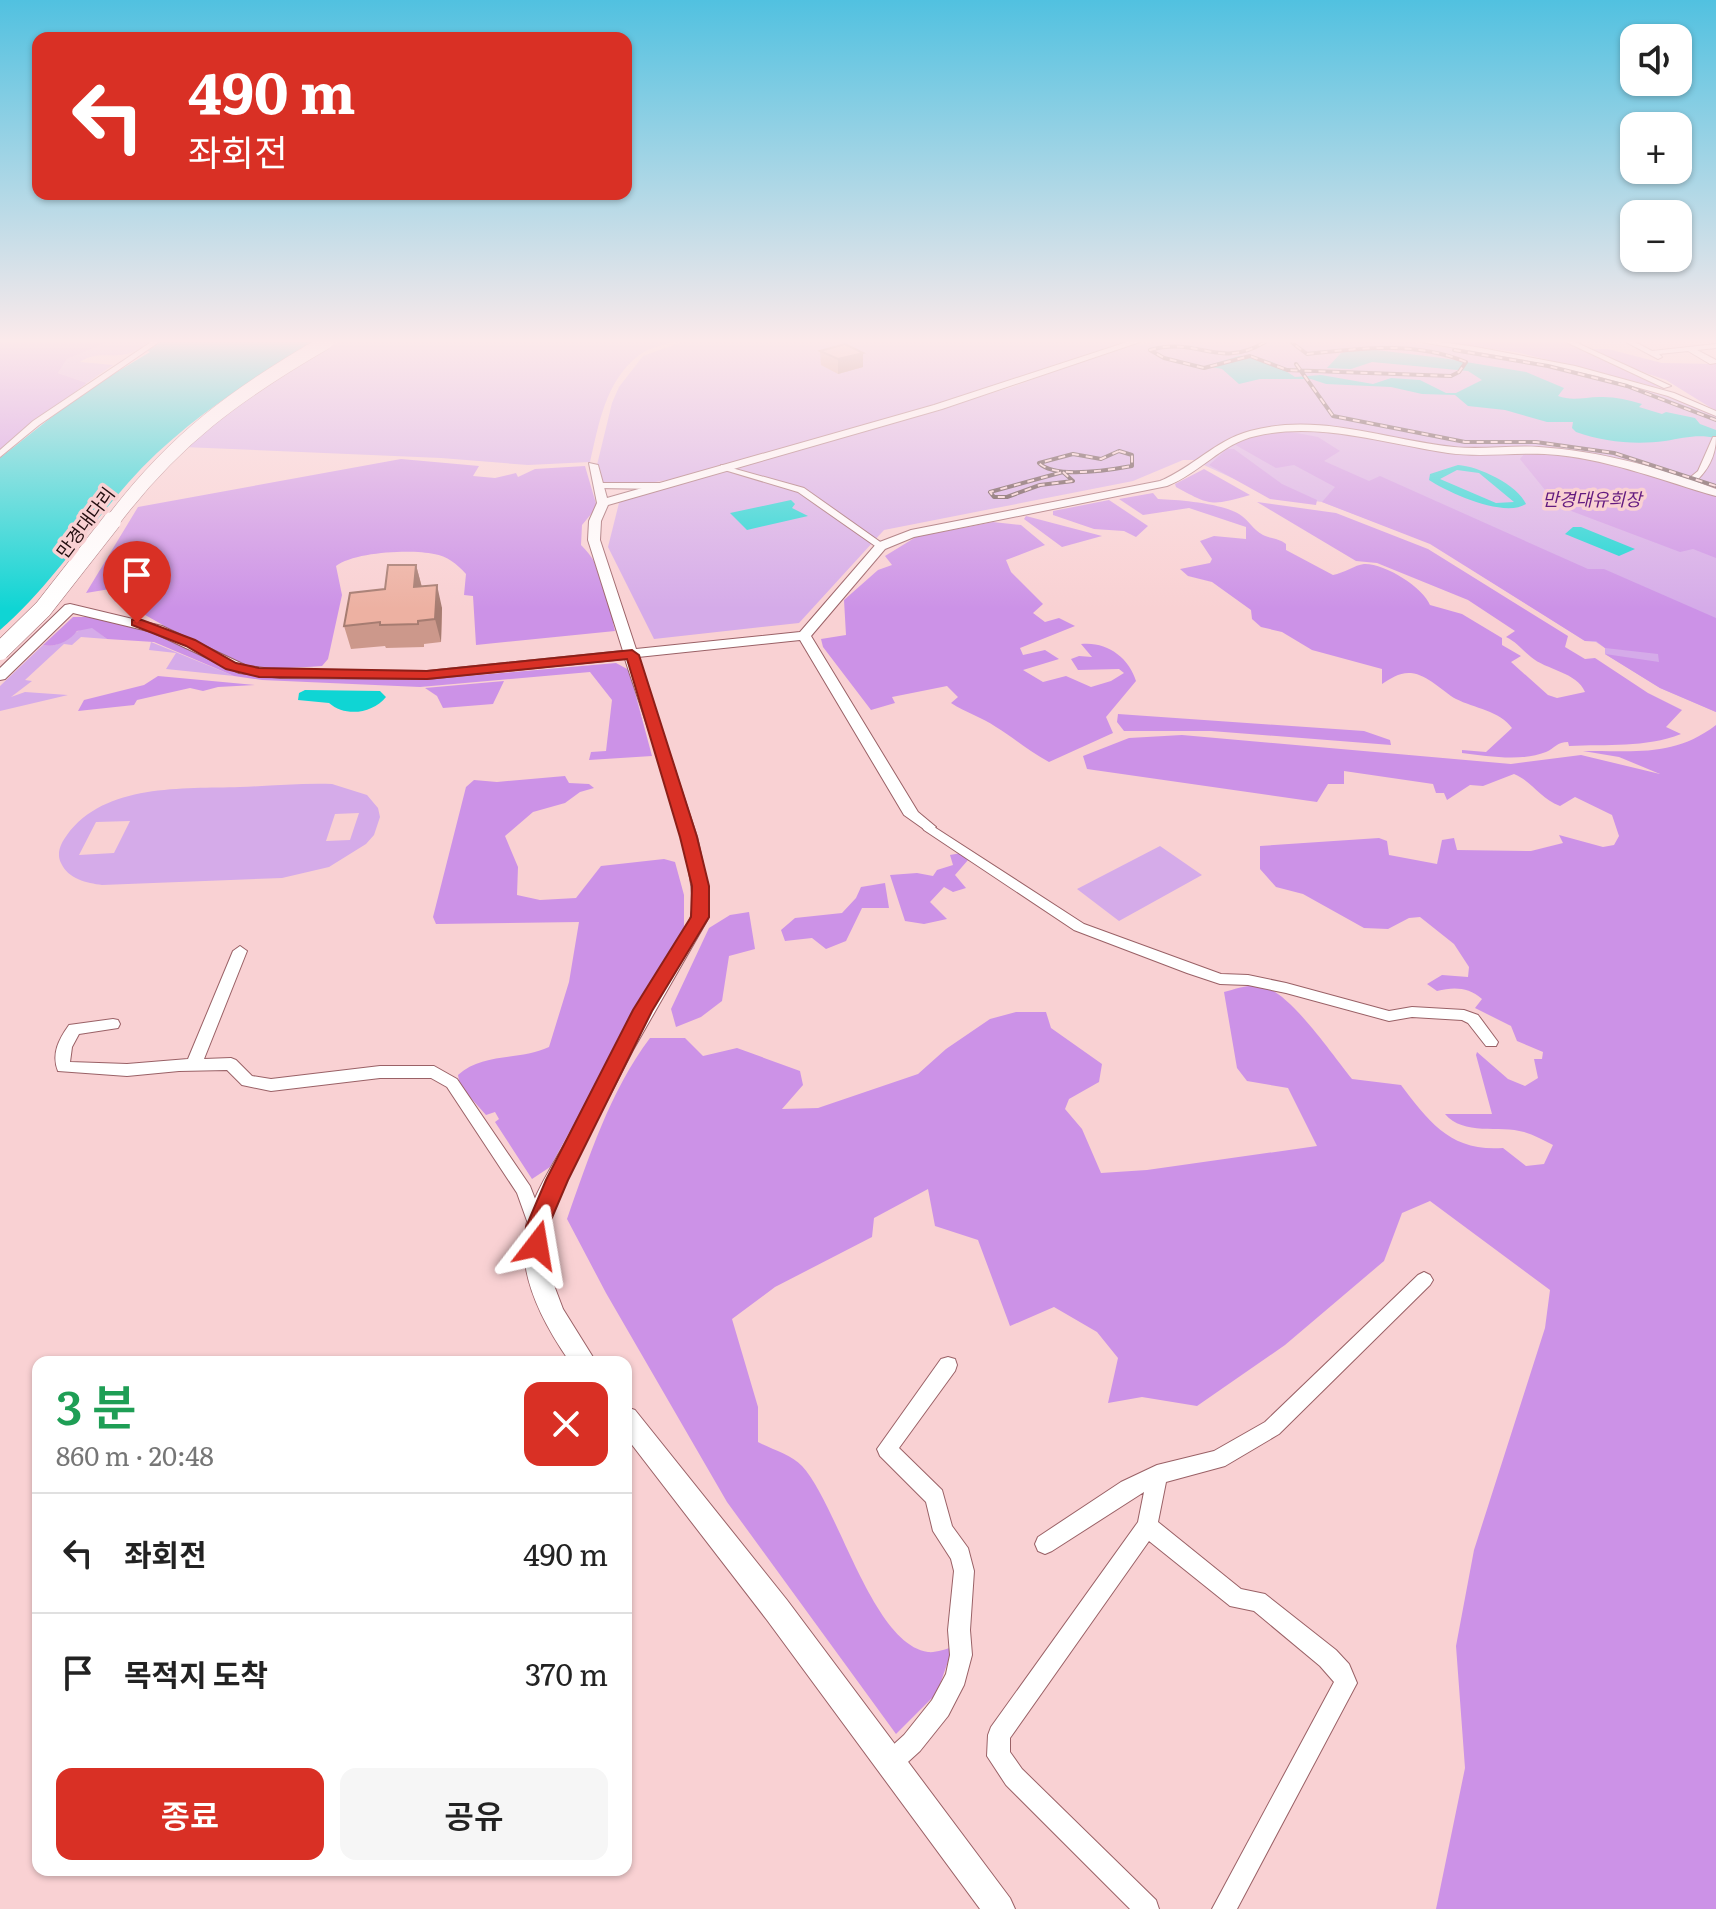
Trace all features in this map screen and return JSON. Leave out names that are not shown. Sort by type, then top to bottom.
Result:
[{"type":"highway","name":"만경대다리","points":[[0,651],[47,607],[122,507],[193,431]]},
{"type":"street","points":[[0,454],[27,431]]},
{"type":"street","points":[[603,503],[852,431]]},
{"type":"street","points":[[0,676],[70,608],[157,629],[231,666],[259,672],[427,675],[804,636],[881,546],[911,534],[1163,484],[1238,438],[1264,431]]},
{"type":"street","points":[[1356,431],[1452,450],[1565,452],[1618,462],[1690,482],[1716,493]]},
{"type":"street","points":[[1690,482],[1702,472],[1716,439]]},
{"type":"street","points":[[537,1227],[643,1010],[700,917],[701,886],[692,849],[594,540],[595,521],[603,503],[593,465]]},
{"type":"street","points":[[724,467],[801,490],[881,546]]},
{"type":"street","points":[[599,486],[659,486]]},
{"type":"street","points":[[804,636],[912,815],[1079,927],[1220,979],[1248,980],[1286,988],[1389,1016],[1412,1012],[1464,1015],[1473,1019],[1491,1042]]},
{"type":"street","points":[[194,1064],[240,951]]},
{"type":"street","points":[[113,1024],[74,1029],[66,1039],[63,1067],[127,1070],[231,1064],[247,1081],[271,1085],[380,1072],[434,1072],[452,1083],[524,1191],[537,1227],[536,1262],[543,1287],[568,1341],[579,1356]]},
{"type":"street","points":[[1045,1544],[1128,1489],[1157,1475],[1218,1459],[1272,1428],[1424,1280]]},
{"type":"street","points":[[890,1763],[912,1743],[940,1708],[956,1677],[961,1655],[959,1615],[964,1571],[961,1555],[943,1531],[935,1497],[887,1449],[948,1365]]},
{"type":"street","points":[[632,1426],[777,1610],[999,1909]]},
{"type":"street","points":[[1147,1909],[1014,1777],[998,1756],[998,1746],[999,1735],[1147,1526],[1157,1475]]},
{"type":"street","points":[[1147,1526],[1237,1599],[1258,1601],[1328,1658],[1346,1683],[1224,1909]]},
{"type":"green space","points":[[0,431],[25,431],[0,450]]},
{"type":"green space","points":[[204,431],[598,431],[590,462],[528,465],[441,458],[183,447]]},
{"type":"green space","points":[[605,431],[844,431],[668,480],[642,484],[602,483],[597,465]]},
{"type":"green space","name":"만경대유희장","points":[[858,431],[1716,431],[1716,712],[1660,688],[1605,654],[1605,648],[1596,642],[1585,641],[1430,543],[1322,502],[1269,495],[1193,460],[1183,460],[1133,481],[884,530],[799,623],[654,639],[608,547],[619,503],[642,493]]},
{"type":"green space","points":[[1286,431],[1318,437],[1340,451],[1324,461],[1369,481],[1380,476],[1588,569],[1604,569],[1716,618],[1716,712],[1660,688],[1605,654],[1659,662],[1658,654],[1605,648],[1596,641],[1585,641],[1430,544],[1322,502],[1335,487],[1294,465],[1276,468],[1232,443],[1251,436]]},
{"type":"green space","points":[[1227,449],[1234,449],[1282,484],[1317,500],[1316,505],[1270,499],[1209,465]]},
{"type":"green space","points":[[1526,452],[1599,462],[1716,495],[1716,558],[1693,549],[1680,552],[1558,506],[1520,459]]},
{"type":"green space","points":[[401,459],[479,466],[473,476],[495,478],[516,473],[518,477],[535,469],[585,466],[597,507],[582,525],[581,545],[600,574],[615,631],[476,645],[473,596],[464,595],[466,574],[439,555],[424,553],[369,555],[336,566],[342,595],[328,659],[322,666],[263,668],[229,661],[114,601],[120,594],[110,589],[86,593],[138,507]]},
{"type":"green space","points":[[1204,469],[1250,495],[1212,502],[1176,487],[1175,484]]},
{"type":"green space","points":[[1153,493],[1158,499],[1231,510],[1259,533],[1286,544],[1286,550],[1333,575],[1364,564],[1382,567],[1420,591],[1430,605],[1462,614],[1502,638],[1502,645],[1521,656],[1511,662],[1548,695],[1557,698],[1585,692],[1575,680],[1531,657],[1506,637],[1515,631],[1468,600],[1377,563],[1356,561],[1257,502],[1336,513],[1428,549],[1568,636],[1565,647],[1585,659],[1595,658],[1648,693],[1682,710],[1666,727],[1681,734],[1654,742],[1626,744],[1569,746],[1568,742],[1564,742],[1546,752],[1526,757],[1462,753],[1462,750],[1486,752],[1512,728],[1501,718],[1456,699],[1417,674],[1399,674],[1382,684],[1382,669],[1312,650],[1282,632],[1261,627],[1252,619],[1251,610],[1212,582],[1188,576],[1180,569],[1210,563],[1212,559],[1200,541],[1214,536],[1246,539],[1246,527],[1189,508],[1143,515],[1119,499]]},
{"type":"green space","points":[[1109,500],[1148,526],[1136,537],[1124,531],[1094,529],[1053,515],[1053,511]]},
{"type":"green space","points":[[1026,516],[1102,536],[1062,547],[1024,519]]},
{"type":"green space","points":[[993,522],[1021,525],[1045,545],[1006,560],[1011,572],[1043,604],[1033,613],[1045,622],[1059,618],[1075,626],[1020,648],[1023,655],[1045,650],[1059,659],[1023,670],[1043,682],[1066,676],[1091,687],[1124,673],[1119,669],[1078,670],[1071,659],[1092,657],[1081,644],[1090,644],[1115,652],[1128,665],[1136,681],[1106,717],[1113,733],[1049,762],[991,724],[951,703],[958,697],[947,686],[892,697],[895,703],[871,710],[823,647],[821,639],[846,635],[844,600],[878,570],[892,565],[885,556],[916,537]]},
{"type":"green space","points":[[73,617],[94,617],[139,626],[184,644],[227,667],[262,677],[421,680],[616,663],[629,670],[652,756],[589,760],[591,752],[606,751],[612,700],[590,672],[420,687],[262,680],[234,676],[154,642],[107,639],[92,628],[77,631],[57,645],[43,645]]},
{"type":"green space","points":[[84,628],[93,628],[107,639],[81,637],[72,645],[64,644],[25,680],[32,681],[11,697],[25,692],[68,695],[0,711],[0,686],[43,645],[60,643]]},
{"type":"green space","points":[[151,642],[234,676],[166,669],[176,653],[149,650]]},
{"type":"green space","points":[[158,676],[255,685],[203,691],[190,688],[137,700],[134,705],[78,711],[84,700],[144,685]]},
{"type":"green space","points":[[504,681],[493,704],[443,708],[437,696],[425,688]]},
{"type":"green space","points":[[1118,714],[1364,731],[1390,740],[1391,745],[1211,731],[1124,731],[1117,722]]},
{"type":"green space","points":[[1716,725],[1716,1909],[1436,1909],[1465,1768],[1456,1646],[1474,1550],[1545,1328],[1550,1290],[1430,1201],[1402,1213],[1384,1261],[1285,1345],[1197,1406],[1142,1397],[1108,1403],[1118,1358],[1097,1332],[1054,1307],[1010,1326],[978,1240],[935,1226],[928,1189],[874,1218],[872,1237],[775,1287],[732,1319],[758,1407],[758,1442],[787,1455],[802,1466],[829,1510],[873,1600],[890,1625],[908,1643],[928,1652],[953,1647],[937,1693],[896,1734],[727,1502],[606,1293],[567,1219],[612,1102],[650,1038],[685,1038],[703,1056],[737,1048],[800,1071],[803,1085],[782,1109],[818,1108],[918,1074],[946,1049],[990,1019],[1016,1012],[1046,1012],[1051,1028],[1102,1064],[1099,1082],[1069,1099],[1065,1109],[1082,1129],[1101,1173],[1147,1170],[1317,1146],[1288,1088],[1247,1081],[1237,1068],[1224,992],[1261,986],[1272,990],[1297,1011],[1352,1079],[1401,1085],[1421,1111],[1455,1140],[1485,1148],[1503,1148],[1526,1166],[1544,1164],[1553,1145],[1546,1141],[1514,1130],[1472,1128],[1453,1121],[1445,1114],[1492,1114],[1477,1052],[1508,1079],[1525,1086],[1538,1078],[1534,1059],[1542,1059],[1543,1052],[1517,1041],[1511,1026],[1475,1008],[1482,999],[1477,995],[1461,989],[1437,991],[1427,984],[1442,975],[1468,977],[1469,967],[1454,944],[1420,917],[1409,918],[1388,929],[1364,928],[1303,894],[1276,887],[1260,869],[1260,846],[1379,838],[1387,841],[1389,855],[1437,864],[1442,840],[1454,838],[1457,850],[1531,851],[1563,843],[1559,835],[1603,847],[1614,845],[1619,836],[1612,815],[1575,797],[1560,806],[1514,774],[1483,786],[1470,785],[1447,800],[1444,793],[1436,793],[1433,784],[1344,771],[1344,784],[1328,784],[1317,802],[1087,769],[1083,756],[1129,738],[1182,735],[1511,764],[1581,755],[1660,774],[1619,757],[1583,751],[1636,751],[1668,747],[1700,736]]},
{"type":"green space","points":[[565,776],[569,783],[589,784],[594,788],[580,792],[565,803],[533,812],[505,836],[518,867],[517,895],[540,900],[576,898],[601,866],[664,859],[675,862],[684,895],[684,927],[550,1167],[532,1179],[495,1122],[499,1119],[495,1112],[486,1115],[460,1086],[458,1075],[479,1063],[549,1047],[569,982],[579,922],[436,924],[433,917],[466,787],[474,780],[497,782]]},
{"type":"green space","points":[[332,784],[367,795],[378,808],[380,817],[374,835],[366,844],[329,867],[282,878],[102,885],[73,876],[60,859],[63,841],[83,818],[123,797],[170,789]],"holes":[[[359,813],[350,840],[326,841],[335,814]],[[130,821],[114,853],[79,855],[96,822]]]},
{"type":"green space","points":[[1160,846],[1202,875],[1119,921],[1077,889]]},
{"type":"green space","points":[[961,853],[968,860],[955,875],[966,888],[953,892],[944,887],[930,902],[947,919],[924,924],[905,921],[890,875],[917,873],[933,876],[937,870],[953,865],[950,855]]},
{"type":"green space","points":[[885,883],[889,908],[862,908],[846,941],[826,949],[812,938],[785,941],[781,930],[795,918],[842,913],[856,898],[861,887]]},
{"type":"green space","points":[[749,912],[755,949],[729,956],[722,1001],[701,1017],[676,1027],[671,1009],[709,928],[730,915]]},
{"type":"water","points":[[34,431],[182,431],[128,483],[51,578],[0,630],[0,458]]},
{"type":"water","points":[[1716,431],[1716,438],[1697,436],[1643,443],[1620,442],[1576,432]]},
{"type":"water","points":[[1458,465],[1476,469],[1515,490],[1526,504],[1504,508],[1477,502],[1429,480],[1430,474]],"holes":[[[1457,470],[1479,473],[1514,502],[1496,503],[1440,479]]]},
{"type":"water","points":[[791,500],[795,504],[792,508],[808,516],[747,530],[730,513]]},
{"type":"water","points":[[1573,527],[1581,527],[1635,549],[1619,556],[1565,534]]},
{"type":"water","points":[[305,690],[380,691],[386,697],[366,710],[350,712],[329,703],[298,700],[299,693]]},
{"type":"building","points":[[388,565],[416,565],[414,587],[437,585],[435,619],[418,621],[418,624],[380,625],[380,622],[344,626],[350,593],[385,589]]},
{"type":"railway","points":[[1410,431],[1465,442],[1536,442],[1614,453],[1716,486]]},
{"type":"railway","points":[[1119,451],[1132,455],[1132,466],[1070,472],[1057,471],[1039,463],[1073,454],[1101,459],[1119,451]]},
{"type":"railway","points":[[1063,472],[1073,481],[1040,485],[1007,497],[994,497],[990,492],[1063,472]]},
{"type":"route","points":[[137,623],[191,643],[231,666],[280,674],[427,675],[632,655],[689,837],[701,886],[700,917],[643,1010],[557,1180],[537,1227],[537,1245]]}]
